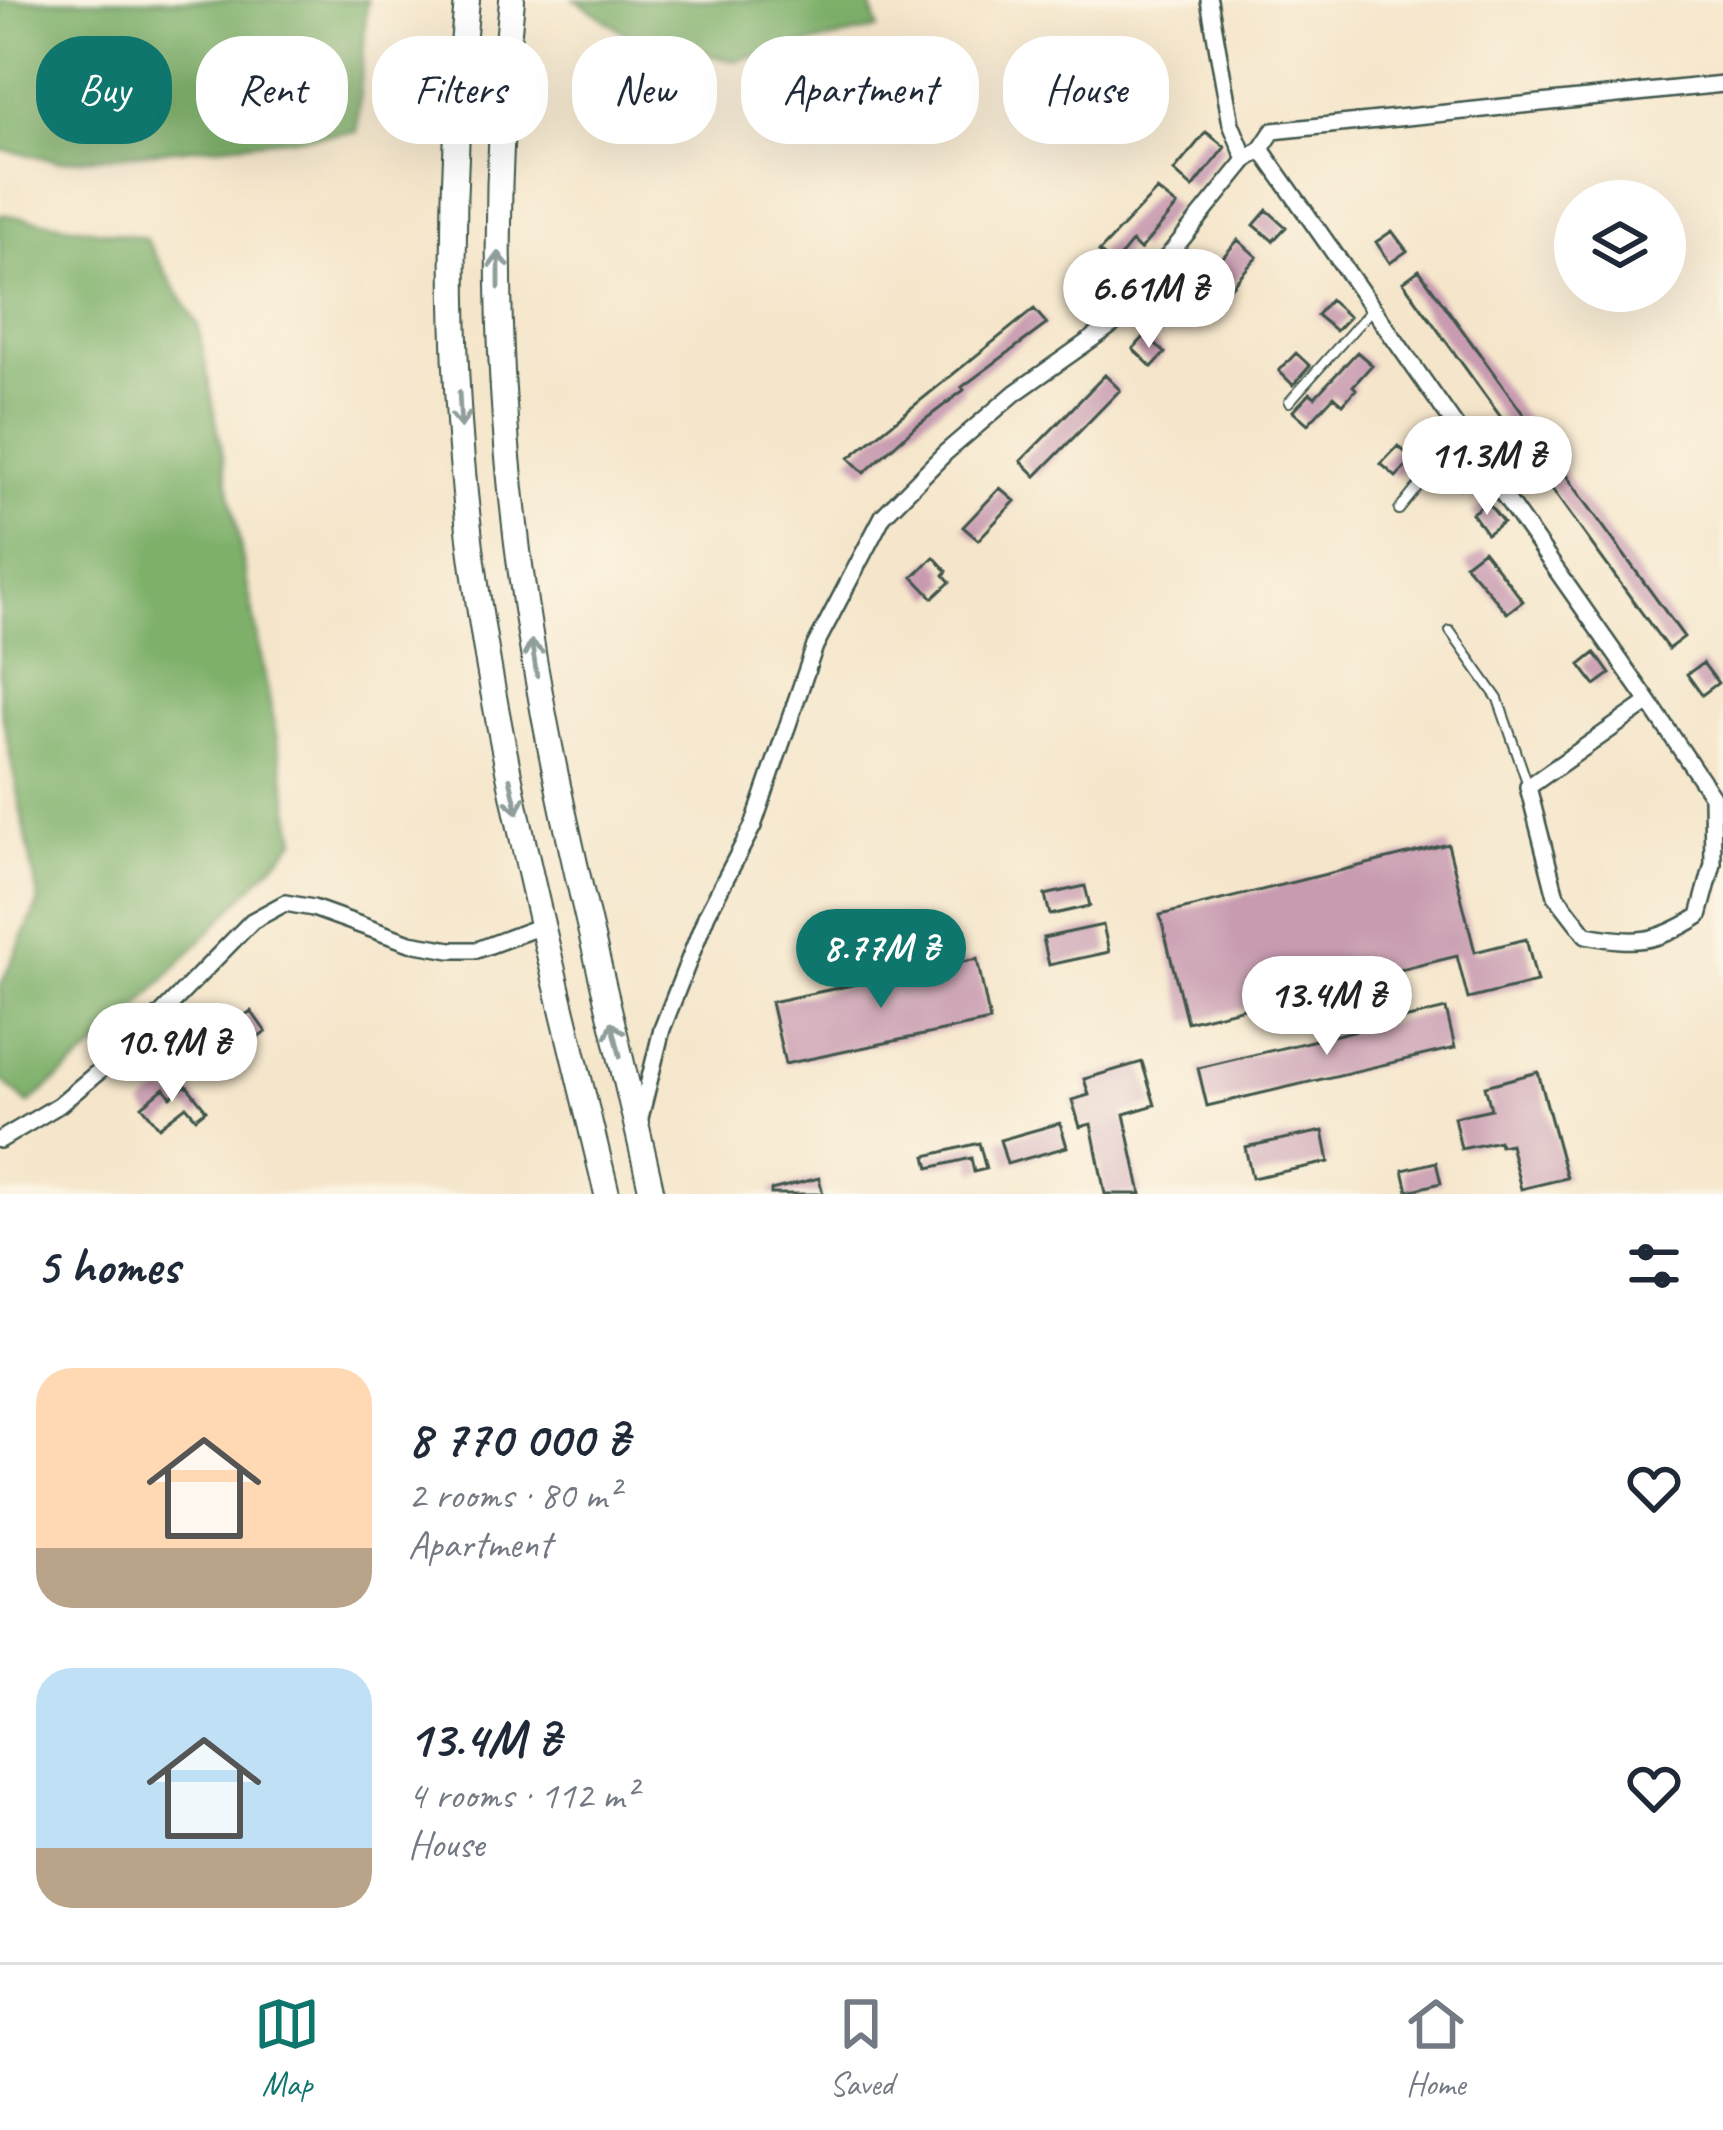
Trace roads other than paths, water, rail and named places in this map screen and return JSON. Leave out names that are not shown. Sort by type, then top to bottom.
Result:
[{"type":"main road","points":[[467,0],[455,155],[455,322],[463,464],[482,621],[506,757],[607,1194]]},
{"type":"main road","points":[[512,0],[500,145],[498,324],[510,478],[544,716],[652,1194]]},
{"type":"street","points":[[1209,0],[1232,124],[1246,160]]},
{"type":"street","points":[[637,1128],[662,1029],[707,914],[753,826],[815,646],[883,516],[998,408],[1112,324],[1274,131],[1723,83]]},
{"type":"street","points":[[1261,149],[1649,702],[1712,796],[1718,825],[1699,916],[1670,934],[1633,944],[1586,935],[1556,896],[1528,787],[1649,702]]},
{"type":"street","points":[[0,1141],[59,1105],[136,1040],[252,921],[285,903],[313,908],[410,943],[451,950],[477,950],[544,925]]},
{"type":"lane","points":[[1289,402],[1372,308]]},
{"type":"lane","points":[[1399,509],[1461,434]]},
{"type":"lane","points":[[1450,631],[1498,699],[1528,787]]}]
